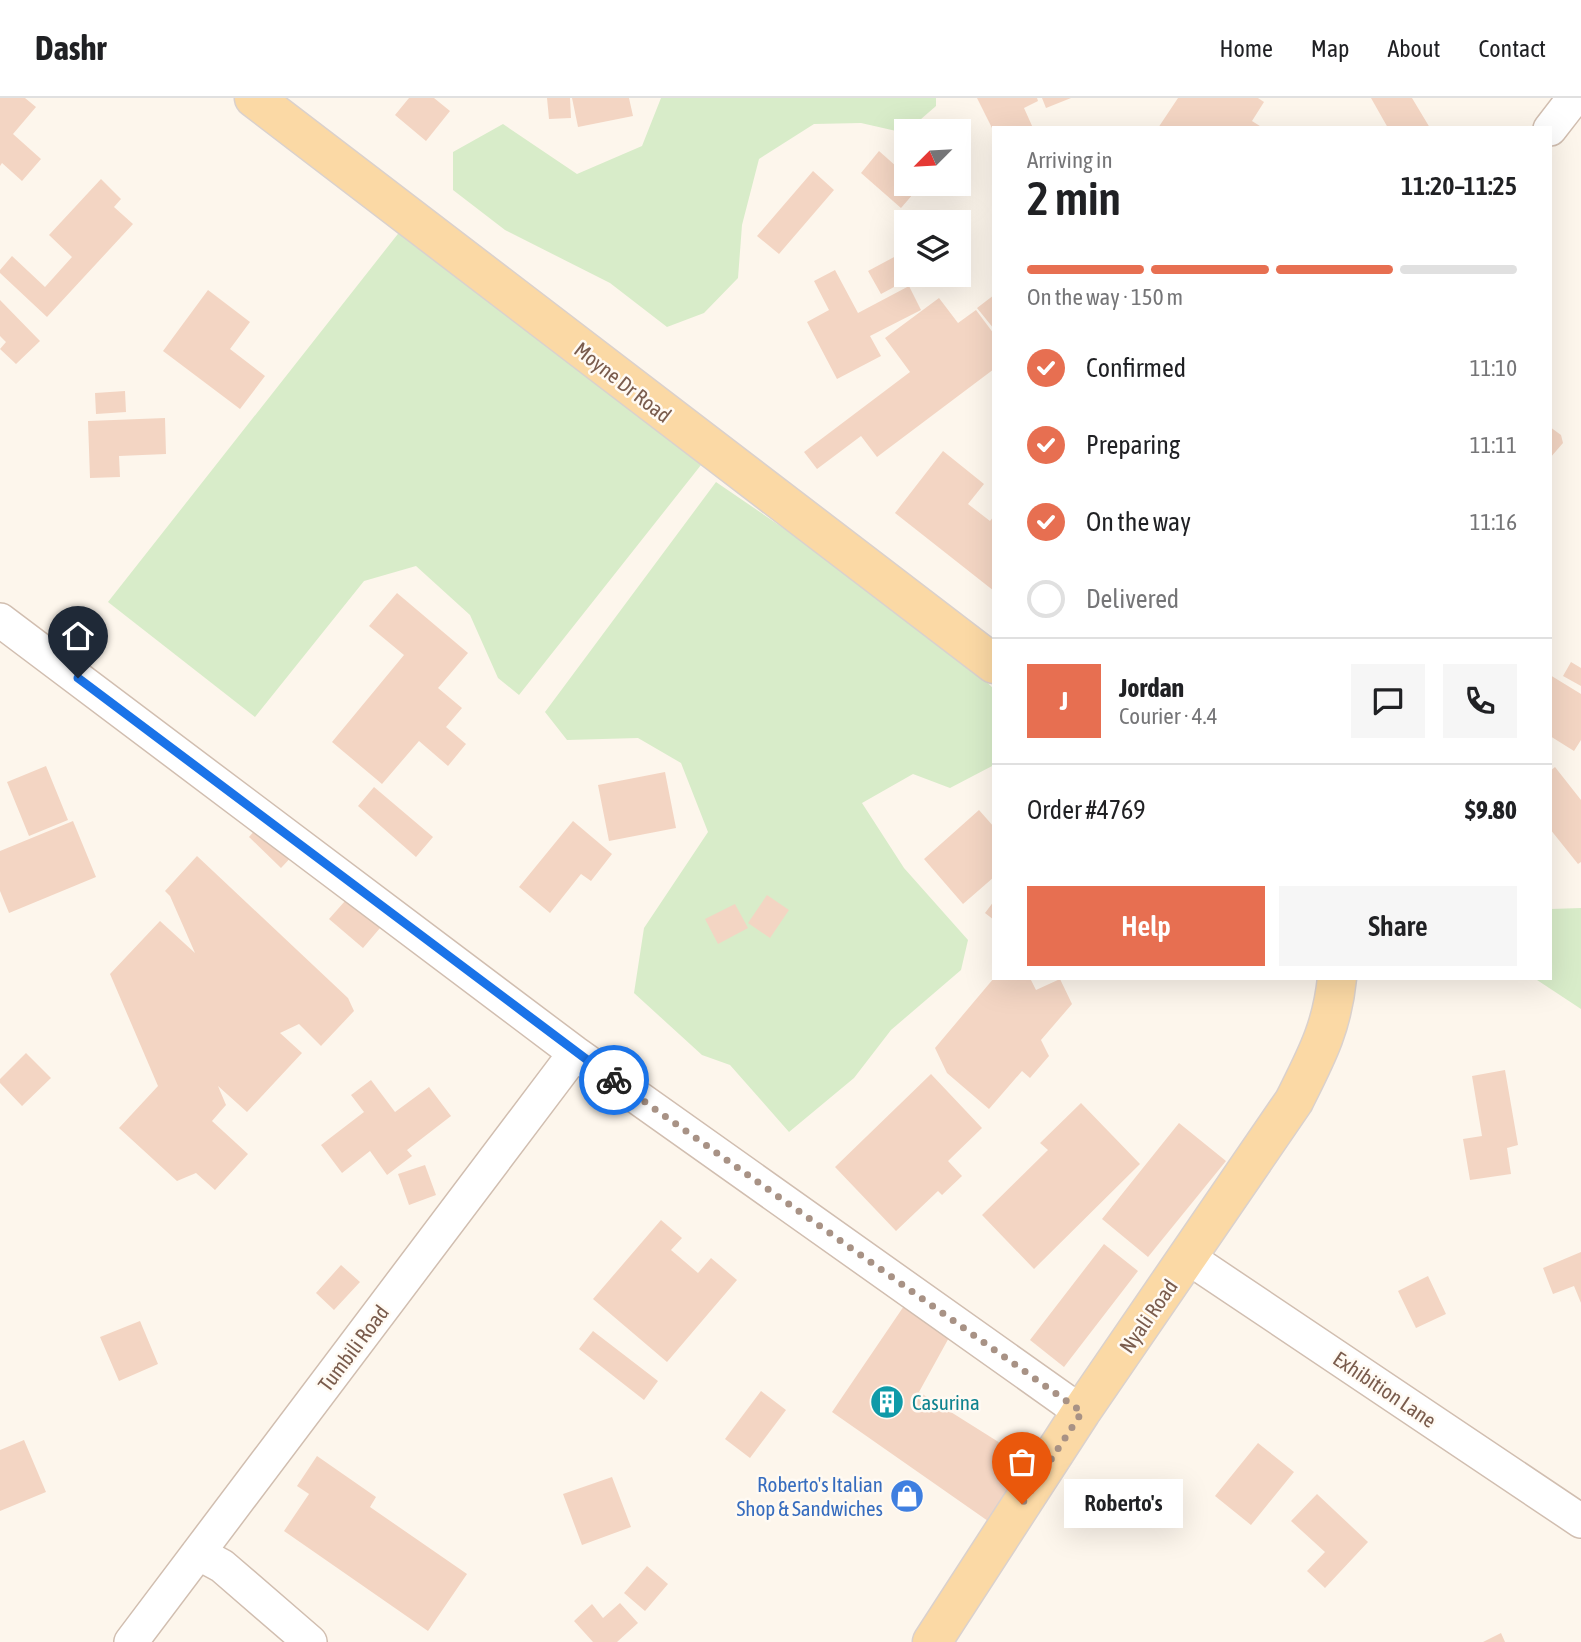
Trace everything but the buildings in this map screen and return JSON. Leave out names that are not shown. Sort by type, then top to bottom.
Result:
[{"type":"main road","name":"Moyne Dr Road","points":[[254,98],[992,662]]},
{"type":"main road","name":"Nyali Road","points":[[932,1642],[1082,1412],[1294,1101],[1320,1051],[1334,1010],[1337,980]]},
{"type":"street","points":[[1552,126],[1574,98]]},
{"type":"street","points":[[0,620],[575,1053],[1082,1412]]},
{"type":"street","name":"Tumbili Road","points":[[131,1642],[575,1053]]},
{"type":"street","name":"Exhibition Lane","points":[[1189,1258],[1581,1521]]},
{"type":"street","points":[[198,1553],[222,1566],[310,1642]]},
{"type":"green space","points":[[661,98],[936,98],[936,106],[921,119],[894,119],[894,130],[861,123],[814,124],[759,159],[742,225],[738,278],[704,313],[667,327],[610,283],[505,230],[453,190],[453,152],[503,124],[577,174],[642,146]]},
{"type":"green space","points":[[401,230],[701,465],[519,695],[498,678],[470,615],[416,566],[364,581],[255,717],[108,602]]},
{"type":"green space","points":[[716,482],[931,629],[992,687],[992,766],[950,788],[913,774],[862,803],[904,868],[968,940],[961,970],[891,1030],[854,1078],[789,1132],[730,1065],[702,1055],[634,993],[644,928],[708,832],[681,763],[638,738],[567,740],[545,712]]},
{"type":"green space","points":[[1581,908],[1581,1009],[1537,980],[1552,980],[1552,909]]},
{"type":"way so far","points":[[614,1080],[1082,1412],[1022,1504]]},
{"type":"place","name":"Casurina","points":[[887,1402]]},
{"type":"place","name":"Roberto's Italian Shop & Sandwiches","points":[[907,1496]]},
{"type":"place","name":"Roberto's","points":[[1022,1504]]},
{"type":"route","points":[[78,678],[614,1080]]}]
